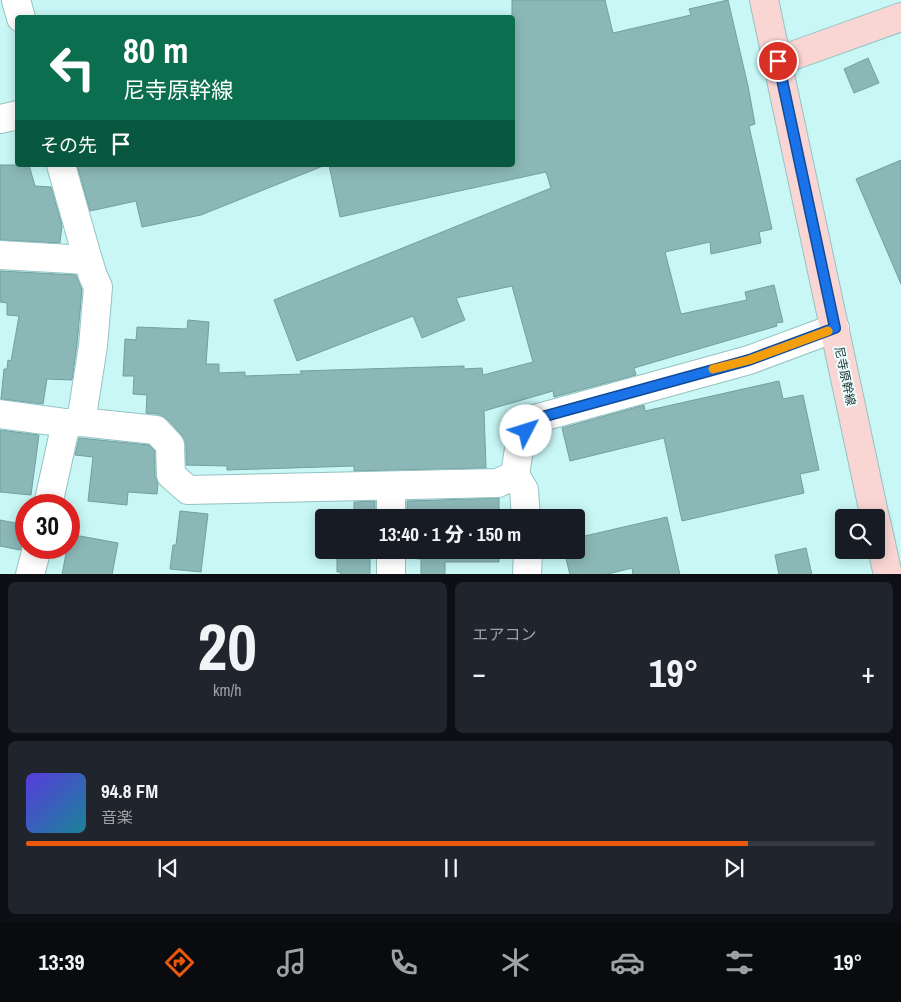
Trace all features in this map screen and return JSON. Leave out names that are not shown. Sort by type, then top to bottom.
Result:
[{"type":"street","points":[[16,0],[20,15]]},
{"type":"street","name":"尼寺原幹線","points":[[764,0],[874,509]]},
{"type":"street","points":[[778,61],[901,17]]},
{"type":"street","points":[[0,120],[15,116]]},
{"type":"street","points":[[51,494],[74,423],[93,346],[98,287],[88,260],[62,167]]},
{"type":"street","points":[[0,255],[88,260]]},
{"type":"street","points":[[525,509],[524,490],[515,475],[520,442],[531,420],[749,360],[835,328]]},
{"type":"street","points":[[0,414],[156,430],[170,445],[171,474],[188,490],[498,482],[515,475]]},
{"type":"street","points":[[391,486],[391,509]]},
{"type":"street","points":[[30,574],[34,559]]},
{"type":"street","points":[[391,559],[391,574]]},
{"type":"street","points":[[527,574],[528,559]]},
{"type":"street","name":"尼寺原幹線","points":[[885,559],[888,574]]},
{"type":"building","points":[[512,0],[605,0],[613,33],[691,15],[689,9],[728,0],[748,86],[755,124],[749,126],[772,229],[759,232],[761,243],[711,254],[710,242],[665,252],[681,314],[747,300],[745,292],[774,285],[783,322],[776,323],[777,326],[634,368],[636,375],[554,397],[553,391],[484,411],[486,468],[354,471],[354,466],[227,470],[227,466],[186,465],[186,444],[181,434],[167,419],[158,414],[146,413],[147,395],[133,394],[134,376],[123,376],[125,339],[136,340],[137,327],[187,329],[188,320],[209,322],[206,364],[219,364],[219,373],[245,372],[245,376],[302,374],[300,371],[464,366],[464,369],[482,368],[483,375],[533,362],[512,286],[456,298],[465,320],[422,338],[413,316],[297,361],[274,300],[551,188],[546,172],[340,217],[329,167],[515,167],[515,15],[512,15]]},
{"type":"building","points":[[868,58],[879,83],[854,93],[844,69]]},
{"type":"building","points":[[901,160],[901,284],[856,179]]},
{"type":"building","points":[[0,165],[30,167],[35,186],[51,187],[62,225],[60,243],[0,240]]},
{"type":"building","points":[[78,167],[321,167],[201,215],[142,227],[136,201],[90,211]]},
{"type":"building","points":[[0,271],[76,275],[82,290],[72,380],[47,379],[43,404],[1,399],[4,369],[7,369],[8,360],[11,361],[19,316],[7,315],[7,303],[0,302]]},
{"type":"building","points":[[779,381],[783,399],[803,395],[819,470],[800,474],[804,493],[682,521],[664,438],[570,461],[562,428],[644,405],[645,411]]},
{"type":"building","points":[[0,430],[39,435],[31,494],[0,492]]},
{"type":"building","points":[[79,438],[149,445],[155,451],[155,476],[158,483],[157,494],[128,492],[127,505],[88,501],[93,457],[75,455]]},
{"type":"building","points":[[499,498],[499,509],[407,509],[407,501]]},
{"type":"building","points":[[375,501],[375,509],[354,509],[354,502]]},
{"type":"building","points":[[180,511],[208,514],[201,572],[170,569],[173,545],[176,545]]},
{"type":"building","points":[[667,517],[680,574],[633,574],[632,568],[608,574],[570,574],[566,559],[585,559],[585,536]]},
{"type":"building","points":[[0,520],[15,523],[15,549],[0,546]]},
{"type":"building","points":[[80,536],[118,543],[112,574],[62,574],[65,559],[80,559]]},
{"type":"building","points":[[806,548],[812,574],[779,574],[775,555]]},
{"type":"building","points":[[337,559],[370,559],[370,574],[340,574],[341,572],[337,572]]},
{"type":"building","points":[[421,559],[499,559],[499,562],[445,562],[445,574],[421,574]]},
{"type":"slow traffic","points":[[713,369],[749,360],[828,331]]},
{"type":"route","points":[[526,431],[531,420],[749,360],[835,328],[778,61]]}]
